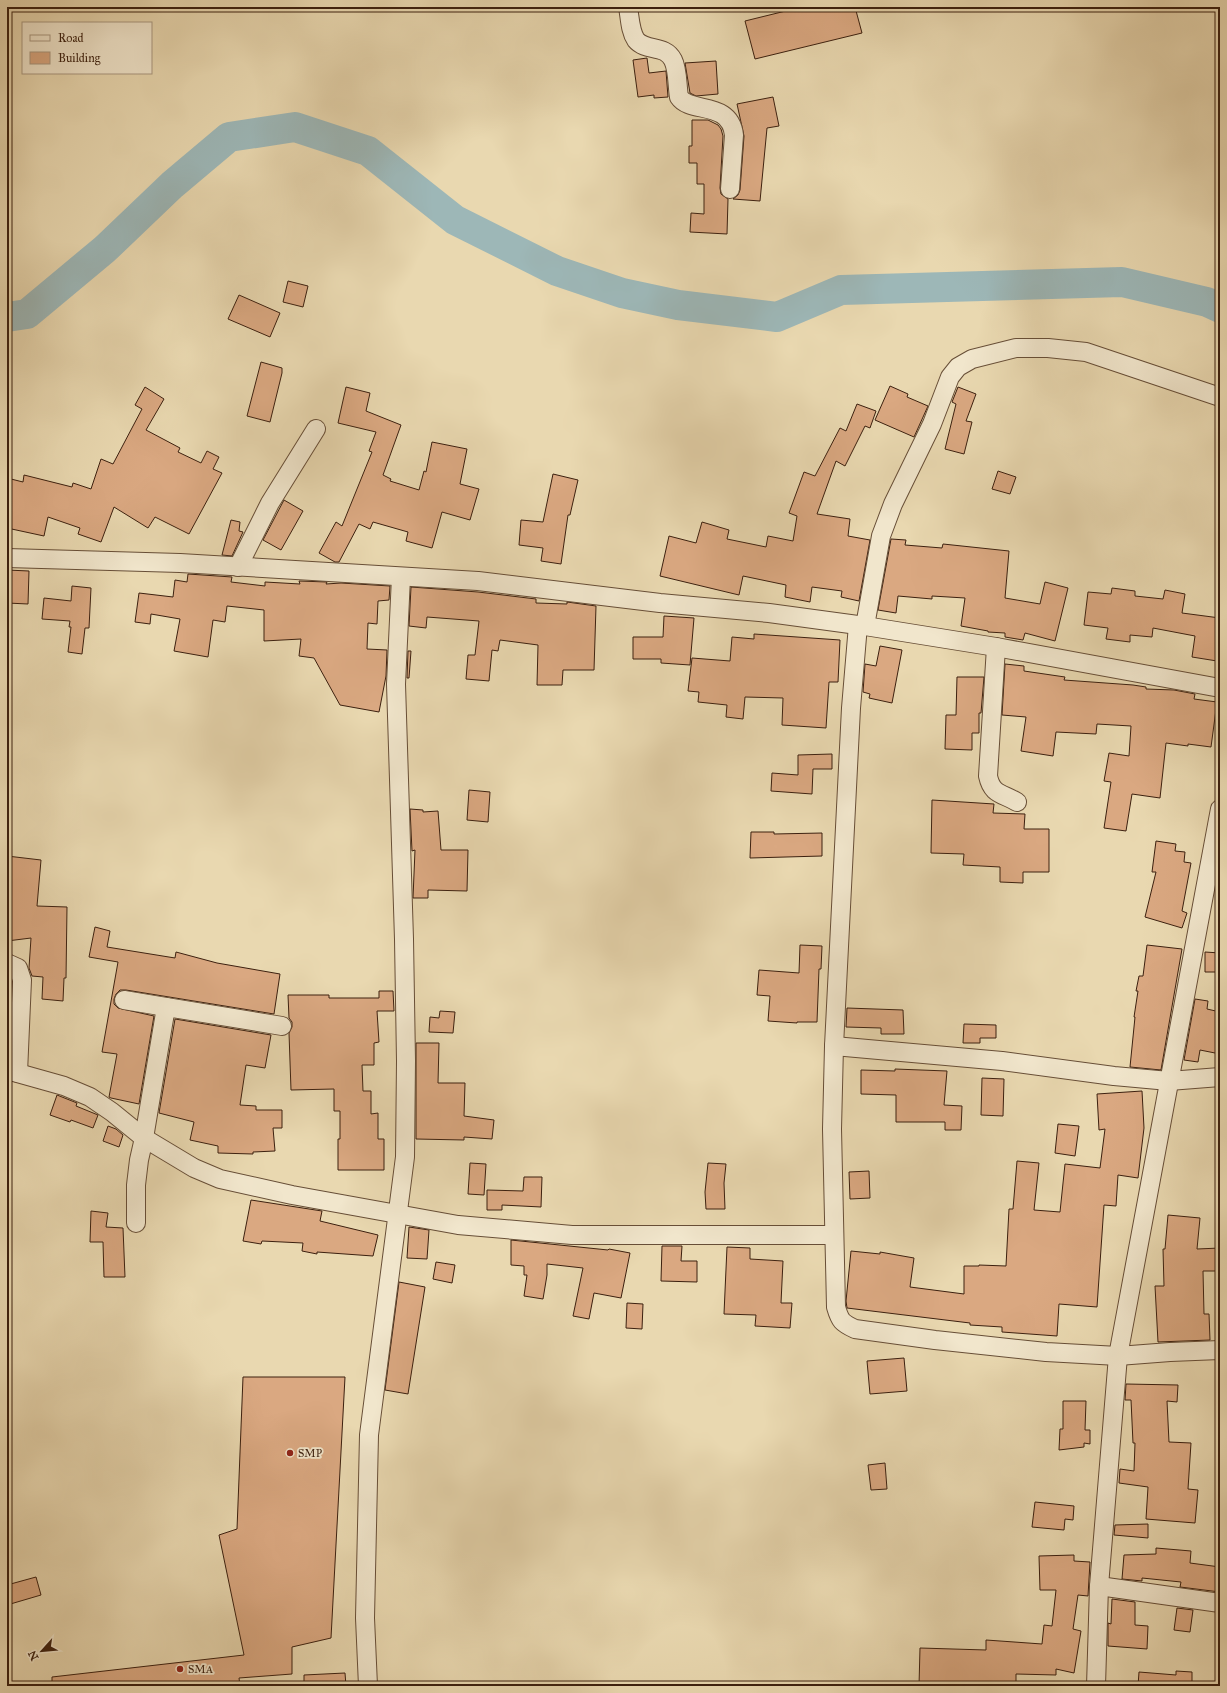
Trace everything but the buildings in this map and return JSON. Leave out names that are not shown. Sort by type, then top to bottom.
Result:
[{"type":"street","points":[[628,7],[631,30],[636,39],[641,44],[648,47],[658,48],[667,52],[673,60],[679,97],[682,102],[689,105],[711,109],[730,121],[734,135],[730,189]]},
{"type":"street","points":[[1220,397],[1086,352],[1048,348],[1016,348],[972,359],[958,367],[950,377],[932,424],[893,504],[881,536],[862,626],[851,708],[834,1046],[832,1129],[836,1307],[839,1318],[844,1324],[855,1329],[935,1340],[1046,1352],[1118,1356],[1220,1350]]},
{"type":"street","points":[[238,567],[270,504],[316,429]]},
{"type":"street","points":[[7,558],[180,563],[367,573],[401,577],[478,581],[660,603],[769,613],[862,626],[996,647],[1220,688]]},
{"type":"street","points":[[368,1686],[365,1618],[369,1435],[405,1157],[406,1061],[396,684],[401,577]]},
{"type":"street","points":[[996,647],[988,776],[993,790],[1017,802]]},
{"type":"street","points":[[1096,1686],[1100,1586],[1118,1356],[1220,809]]},
{"type":"street","points":[[7,963],[18,968],[22,980],[13,1071],[64,1086],[90,1097],[112,1112],[144,1138],[194,1168],[220,1179],[299,1197],[458,1225],[572,1235],[834,1235]]},
{"type":"street","points":[[124,1000],[282,1026]]},
{"type":"street","points":[[136,1223],[136,1186],[139,1160],[166,1007]]},
{"type":"street","points":[[834,1046],[1002,1061],[1114,1076],[1169,1081],[1220,1077]]},
{"type":"street","points":[[1100,1586],[1220,1602]]},
{"type":"waterway","points":[[7,317],[27,314],[105,249],[172,185],[229,137],[295,127],[368,151],[455,220],[557,271],[622,293],[678,305],[777,317],[841,290],[1122,282],[1207,302],[1220,308]]},
{"type":"place","name":"SMP","points":[[290,1453]]},
{"type":"place","name":"SMA","points":[[180,1669]]}]
